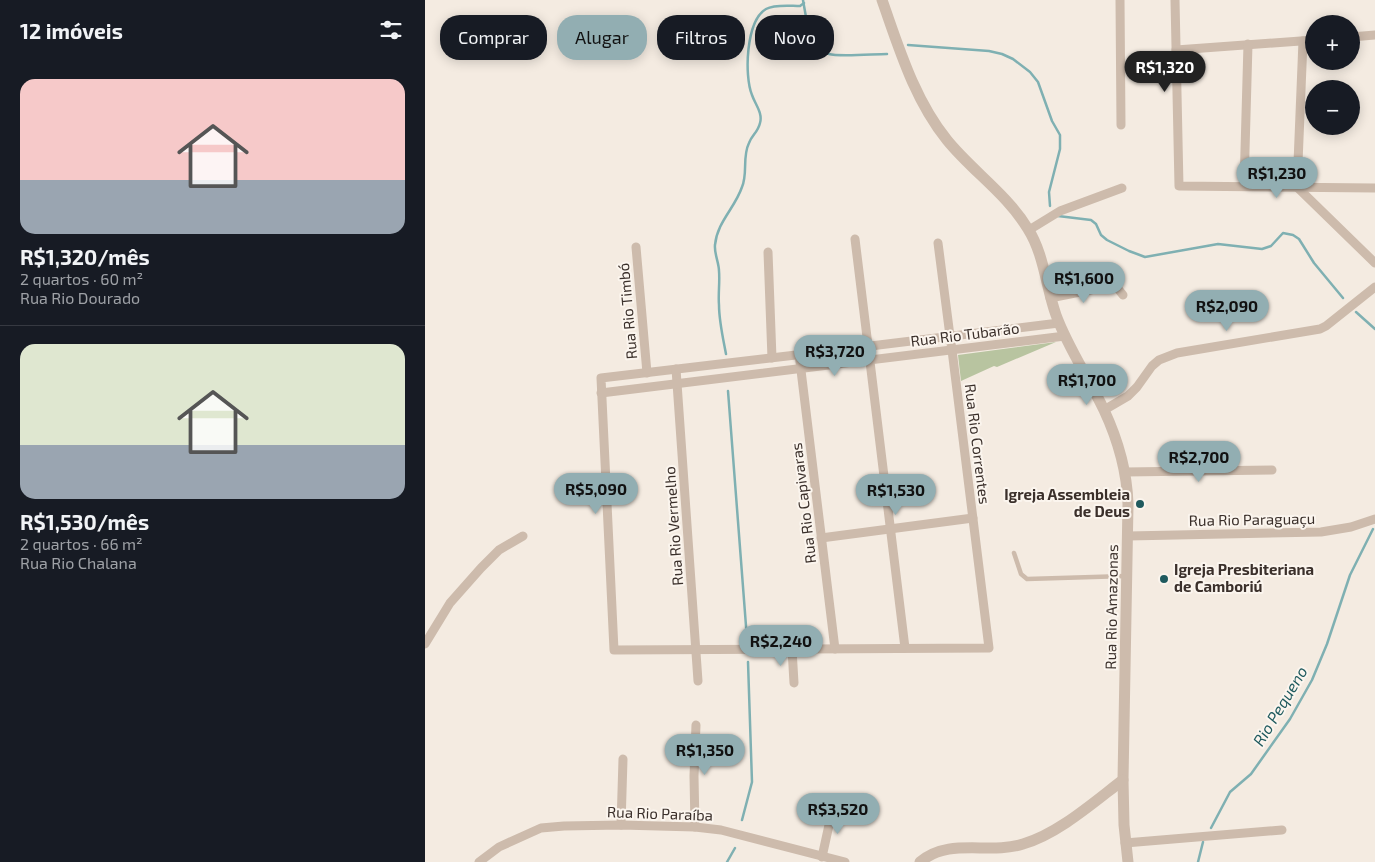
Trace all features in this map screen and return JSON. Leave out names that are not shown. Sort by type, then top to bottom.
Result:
[{"type":"street","name":"Rua Rio Amazonas","points":[[881,0],[911,78],[929,114],[954,148],[1002,195],[1029,230],[1038,251],[1059,324],[1104,410],[1120,452],[1127,488],[1128,536],[1123,780],[1125,843],[1128,862]]},
{"type":"street","points":[[1120,0],[1121,125]]},
{"type":"street","points":[[1175,0],[1179,186],[1375,188]]},
{"type":"street","points":[[1360,36],[1375,35]]},
{"type":"street","points":[[1176,50],[1303,40],[1297,187],[1375,263]]},
{"type":"street","points":[[1244,186],[1248,44]]},
{"type":"street","points":[[1029,230],[1060,211],[1122,188]]},
{"type":"street","points":[[601,393],[614,650],[905,648],[855,239]]},
{"type":"street","name":"Rua Rio Correntes","points":[[905,648],[989,648],[939,243]]},
{"type":"street","name":"Rua Rio Timbó","points":[[636,248],[647,372]]},
{"type":"street","points":[[768,252],[772,358]]},
{"type":"street","points":[[1104,410],[1128,396],[1152,366],[1167,356],[1320,329],[1326,326],[1374,284]]},
{"type":"street","points":[[1050,298],[1115,285],[1123,295]]},
{"type":"street","name":"Rua Rio Tubarão","points":[[1059,324],[601,378],[601,393],[1065,336]]},
{"type":"street","name":"Rua Rio Capivaras","points":[[799,354],[835,649]]},
{"type":"street","name":"Rua Rio Vermelho","points":[[676,369],[698,681]]},
{"type":"street","points":[[1125,472],[1273,470]]},
{"type":"street","points":[[821,538],[973,518]]},
{"type":"street","name":"Rua Rio Paraguaçu","points":[[1128,536],[1321,532],[1351,527],[1375,519]]},
{"type":"street","points":[[425,644],[450,603],[474,575],[499,550],[523,536]]},
{"type":"street","points":[[792,649],[794,683]]},
{"type":"street","points":[[695,827],[693,776],[696,725]]},
{"type":"street","points":[[621,825],[623,759]]},
{"type":"street","points":[[923,861],[934,852],[947,848],[1007,847],[1032,841],[1075,815],[1123,780]]},
{"type":"street","points":[[822,857],[829,825],[841,807]]},
{"type":"street","name":"Rua Rio Paraíba","points":[[479,862],[499,847],[541,828],[621,825],[695,827],[721,830],[845,862]]},
{"type":"street","points":[[1125,843],[1282,830]]},
{"type":"lane","points":[[1014,553],[1021,574],[1027,579],[1127,576]]},
{"type":"green space","points":[[1056,342],[997,367],[994,366],[961,381],[958,355]]},
{"type":"waterway","name":"Rio Pequeno","points":[[803,0],[810,31],[817,45],[822,50],[829,54],[840,55],[887,54]]},
{"type":"waterway","points":[[726,354],[721,330],[719,271],[715,245],[719,229],[739,195],[744,182],[747,148],[758,129],[761,119],[749,86],[748,62],[751,36],[759,15],[766,9],[778,6],[800,6],[804,3]]},
{"type":"waterway","name":"Rio Pequeno","points":[[908,45],[989,51],[1013,59],[1030,72],[1038,82],[1052,121],[1060,135],[1060,149],[1049,192],[1050,206]]},
{"type":"waterway","name":"Rio Pequeno","points":[[1058,216],[1091,220],[1096,224],[1101,235],[1107,240],[1145,257],[1218,244],[1262,249],[1271,246],[1283,233],[1293,235],[1299,239],[1314,263],[1343,298]]},
{"type":"waterway","name":"Rio Pequeno","points":[[1356,312],[1375,329]]},
{"type":"waterway","points":[[728,391],[747,639]]},
{"type":"waterway","name":"Rio Pequeno","points":[[1211,828],[1230,792],[1251,774],[1290,719],[1312,680],[1327,644],[1350,575],[1373,529]]},
{"type":"waterway","points":[[742,820],[752,782],[748,662]]},
{"type":"waterway","name":"Rio Pequeno","points":[[1198,862],[1203,842]]},
{"type":"waterway","points":[[727,862],[735,848]]},
{"type":"place","name":"Igreja Assembleia de Deus","points":[[1140,504]]},
{"type":"place","name":"Igreja Presbiteriana de Camboriú","points":[[1164,579]]}]
